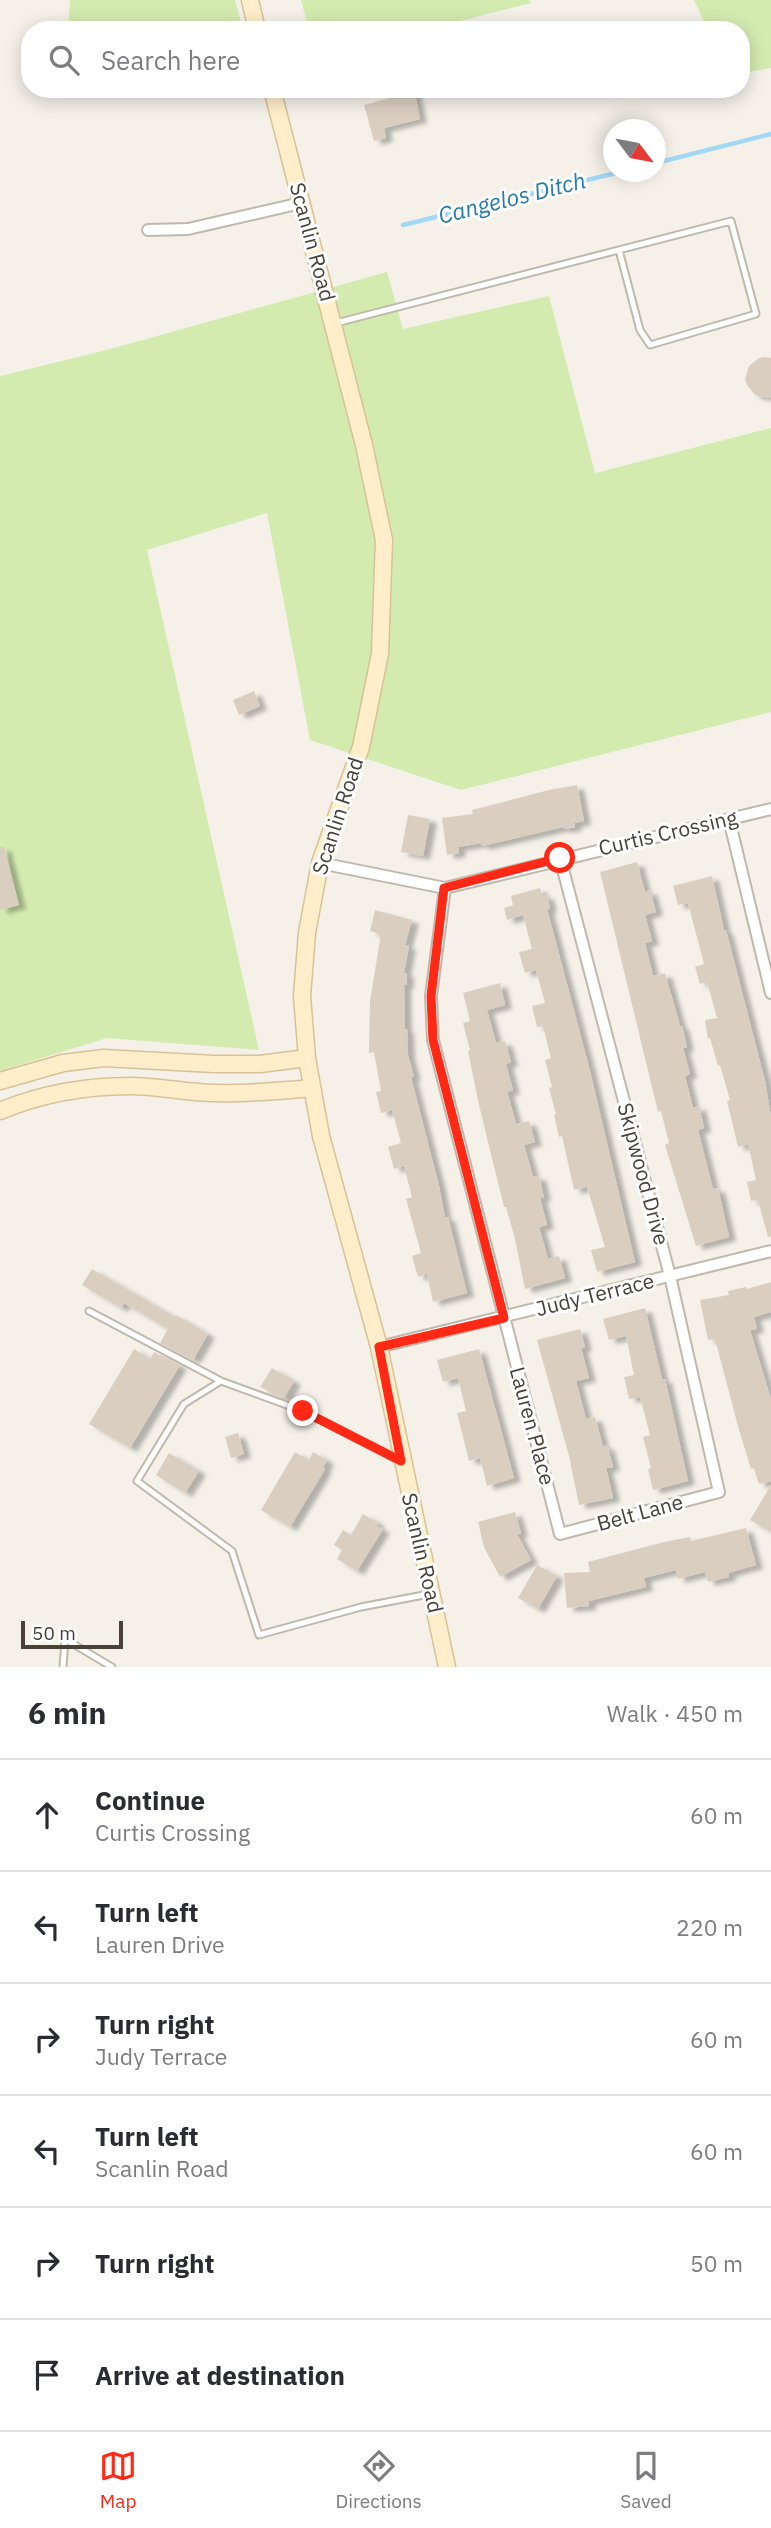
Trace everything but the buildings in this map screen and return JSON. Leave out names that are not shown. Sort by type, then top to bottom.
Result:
[{"type":"street","points":[[250,0],[255,21]]},
{"type":"street","name":"Scanlin Road","points":[[274,98],[364,445],[384,540],[380,654],[361,747],[320,863],[307,933],[302,996],[307,1058],[321,1136],[379,1347],[401,1461],[433,1593],[447,1667]]},
{"type":"street","points":[[148,230],[188,229],[301,203]]},
{"type":"street","name":"Curtis Crossing","points":[[320,863],[444,888],[771,809]]},
{"type":"street","points":[[729,819],[771,993]]},
{"type":"street","name":"Skipwood Drive","points":[[560,858],[670,1276],[719,1492]]},
{"type":"street","name":"Lauren Place","points":[[444,888],[431,996],[433,1040],[560,1534]]},
{"type":"street","points":[[0,1081],[63,1063],[104,1058],[260,1064],[307,1058]]},
{"type":"street","points":[[0,1111],[59,1093],[100,1087],[132,1086],[244,1094],[312,1088]]},
{"type":"street","name":"Judy Terrace","points":[[379,1347],[771,1251]]},
{"type":"street","name":"Belt Lane","points":[[560,1534],[719,1492]]},
{"type":"lane","points":[[333,324],[731,221],[756,314],[650,345],[640,330],[619,250]]},
{"type":"lane","points":[[89,1311],[221,1381],[303,1411],[401,1461]]},
{"type":"lane","points":[[221,1381],[184,1404],[137,1481],[232,1551],[260,1634],[361,1607],[433,1593]]},
{"type":"lane","points":[[62,1667],[65,1639],[112,1667]]},
{"type":"green space","points":[[70,0],[235,0],[241,21],[69,21]]},
{"type":"green space","points":[[301,0],[530,0],[531,3],[460,21],[307,21]]},
{"type":"green space","points":[[694,0],[771,0],[771,68],[750,72],[750,21],[704,21]]},
{"type":"green space","points":[[387,272],[403,329],[549,296],[595,473],[771,428],[771,712],[461,790],[310,740],[267,513],[147,550],[259,1050],[107,1038],[0,1071],[0,376],[103,351]]},
{"type":"waterway","name":"Cangelos Ditch","points":[[666,160],[771,134]]},
{"type":"waterway","name":"Cangelos Ditch","points":[[403,225],[603,176]]},
{"type":"route","points":[[303,1411],[401,1461],[379,1347],[504,1318],[433,1040],[431,996],[444,888],[560,858]]}]
